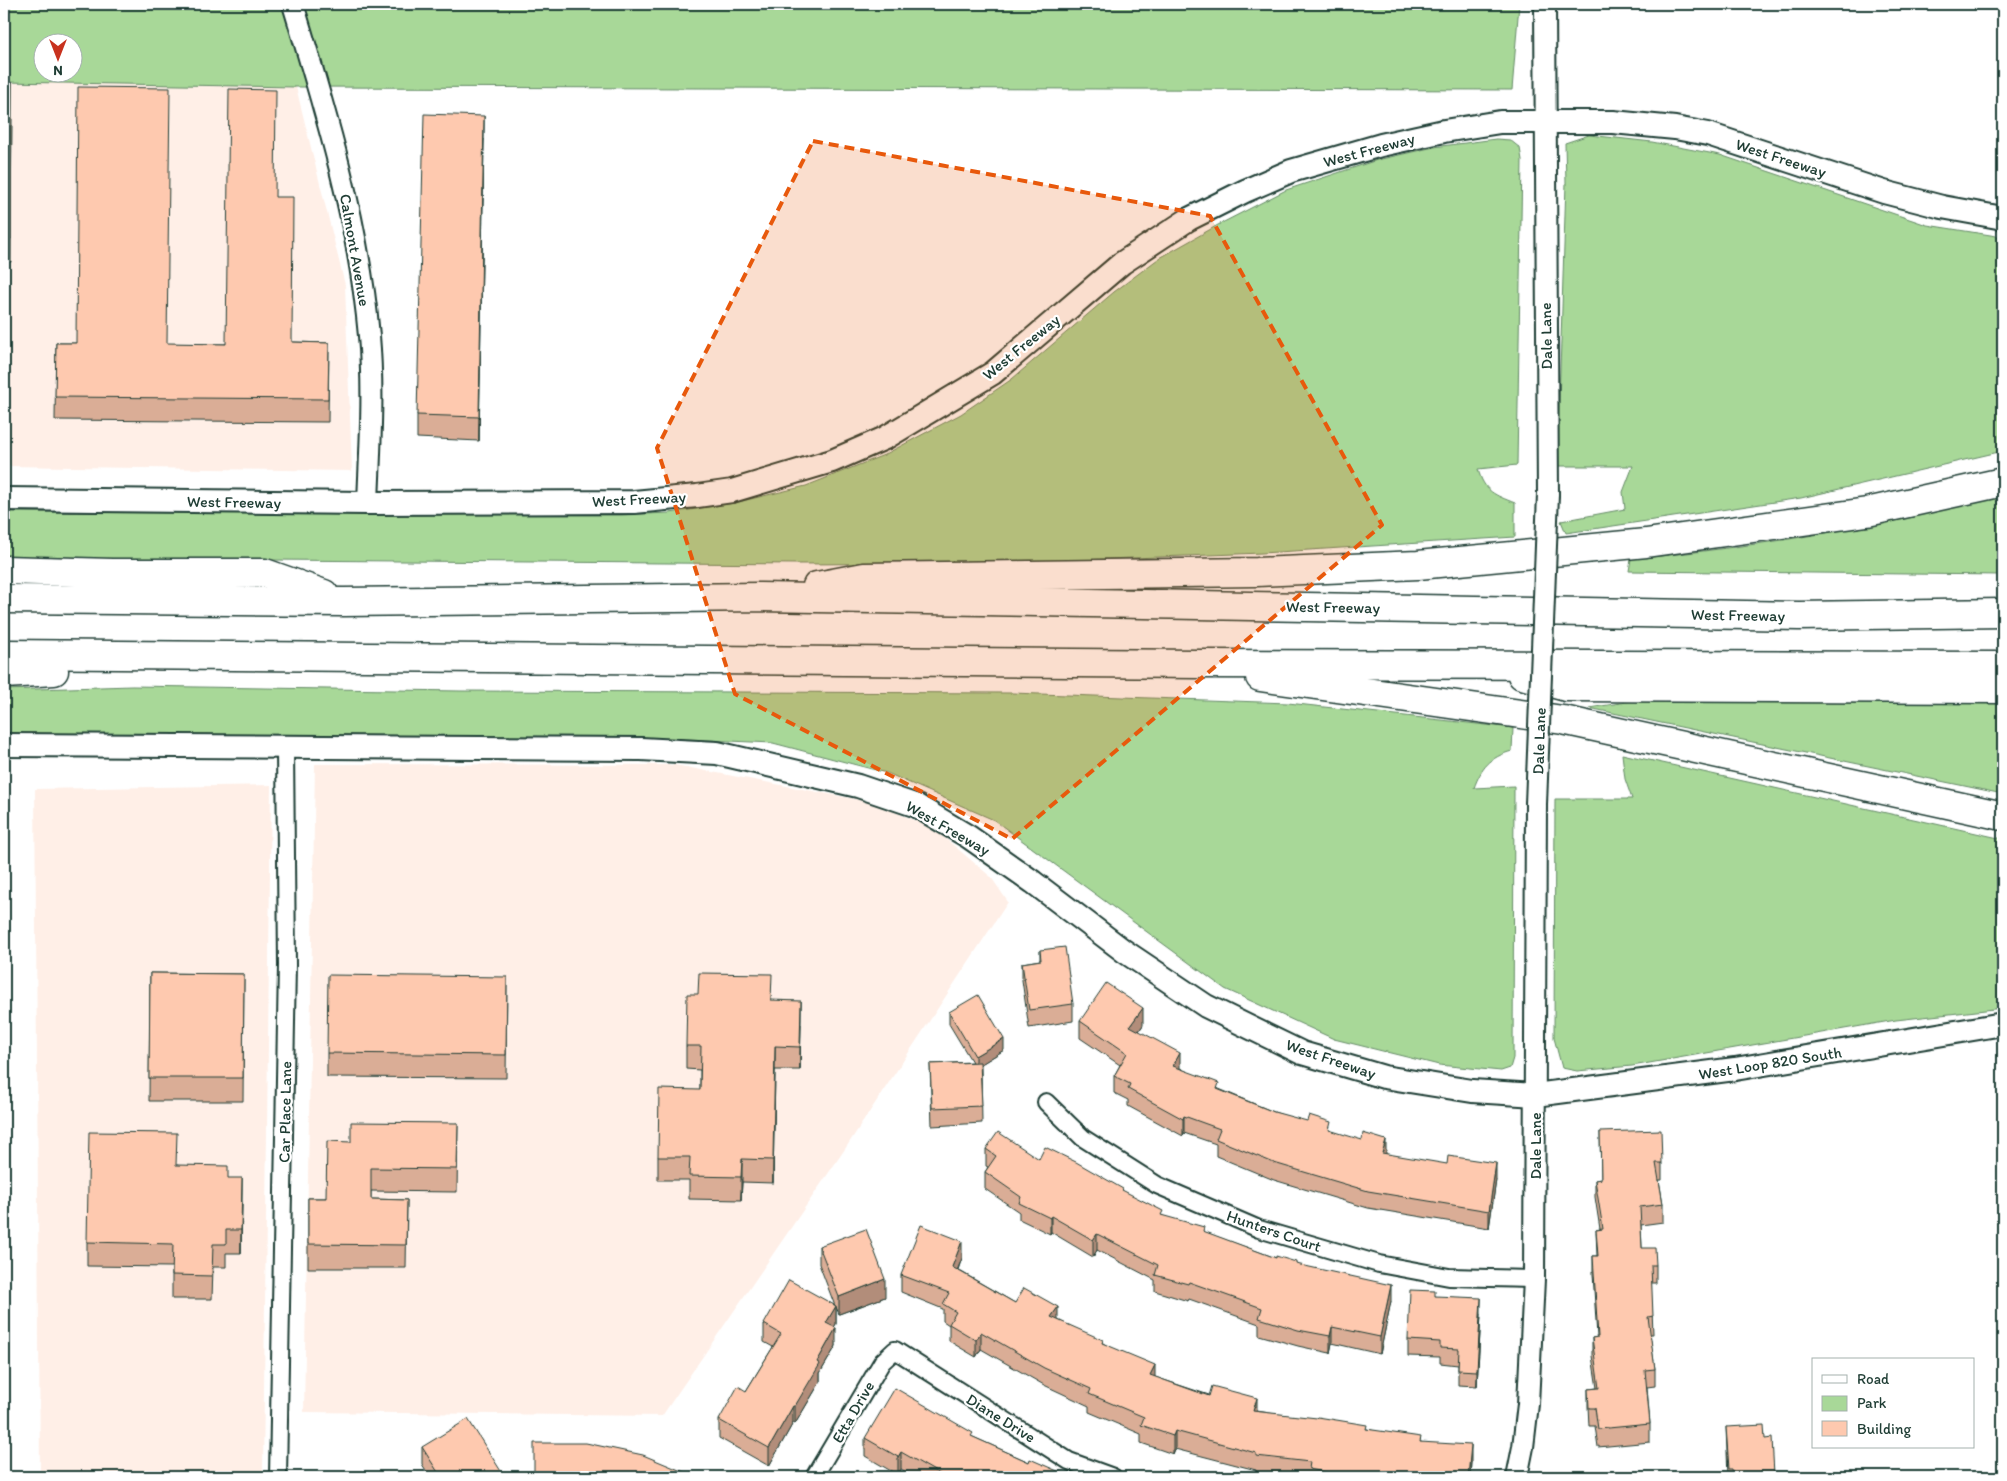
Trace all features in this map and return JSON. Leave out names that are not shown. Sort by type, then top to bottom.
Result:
[{"type":"highway","points":[[760,597],[864,577],[1257,572],[1428,564],[1646,544],[1867,512],[2003,482]]},
{"type":"highway","points":[[4,570],[112,573],[265,573],[344,602]]},
{"type":"highway","name":"West Freeway","points":[[4,599],[344,602],[760,597],[1799,616],[2003,613]]},
{"type":"highway","points":[[4,654],[1200,664],[2003,666]]},
{"type":"highway","points":[[4,674],[50,673],[101,656]]},
{"type":"highway","points":[[1200,664],[1278,681],[1562,720],[2003,816]]},
{"type":"highway","points":[[1482,665],[1566,687],[2003,689]]},
{"type":"main road","name":"West Freeway","points":[[4,499],[368,503],[634,502],[732,491],[832,460],[885,438],[992,373],[1122,264],[1189,219],[1245,191],[1291,171],[1381,145],[1444,131],[1500,122],[1613,122],[1675,128],[1708,134],[1884,192],[1942,207],[2003,218]]},
{"type":"main road","name":"West Freeway","points":[[4,745],[631,749],[718,753],[858,786],[917,806],[969,837],[1034,882],[1124,951],[1206,1006],[1302,1053],[1384,1077],[1472,1091],[1535,1094]]},
{"type":"main road","name":"West Loop 820 South","points":[[1535,1094],[1735,1069],[2003,1024]]},
{"type":"street","name":"Calmont Avenue","points":[[293,4],[333,138],[357,241],[369,336],[371,377],[368,503]]},
{"type":"street","name":"Dale Lane","points":[[1517,1477],[1528,1404],[1534,1279],[1536,804],[1548,494],[1544,122],[1545,4]]},
{"type":"street","name":"Car Place Lane","points":[[278,1477],[286,965],[285,748]]},
{"type":"street","name":"Hunters Court","points":[[1046,1102],[1083,1138],[1157,1185],[1259,1229],[1380,1264],[1449,1277],[1534,1279]]},
{"type":"street","name":"Etta Drive","points":[[814,1477],[882,1362],[895,1350]]},
{"type":"street","name":"Diane Drive","points":[[895,1350],[1069,1462],[1113,1477]]},
{"type":"highlighted area","points":[[813,141],[1210,216],[1382,525],[1012,839],[735,694],[657,448]]},
{"type":"shaded area","points":[[4,82],[296,87],[345,285],[352,471],[4,466]]},
{"type":"shaded area","points":[[315,764],[675,765],[871,802],[933,828],[991,877],[1008,902],[845,1149],[662,1416],[304,1412]]},
{"type":"shaded area","points":[[271,785],[263,1477],[40,1477],[35,789]]},
{"type":"green space","points":[[4,4],[1519,4],[1512,90],[296,87],[4,82]]},
{"type":"green space","points":[[1589,135],[1652,142],[1720,155],[1927,225],[2003,237],[2003,451],[1801,498],[1566,533],[1561,521],[1625,509],[1623,492],[1633,466],[1557,466],[1566,183],[1565,143]]},
{"type":"green space","points":[[1496,139],[1510,140],[1520,148],[1522,160],[1517,465],[1478,469],[1480,477],[1491,492],[1515,503],[1515,537],[1262,553],[1003,563],[798,564],[4,558],[4,512],[621,515],[670,513],[729,504],[806,486],[884,455],[961,414],[1012,379],[1114,292],[1158,259],[1286,190],[1377,160],[1434,147]]},
{"type":"green space","points":[[2003,495],[2003,575],[1629,571],[1631,559],[1725,548],[1818,534],[1895,520]]},
{"type":"green space","points":[[132,686],[460,691],[1012,693],[1288,703],[1513,728],[1512,751],[1498,756],[1487,764],[1474,788],[1514,786],[1513,1058],[1510,1068],[1501,1071],[1439,1065],[1334,1039],[1225,989],[994,820],[887,773],[773,743],[686,739],[4,734],[4,690]]},
{"type":"green space","points":[[1633,701],[2003,703],[2003,794],[1589,708]]},
{"type":"green space","points":[[1622,754],[2003,839],[2003,1008],[1896,1020],[1632,1066],[1577,1071],[1562,1068],[1554,1038],[1555,799],[1632,799],[1625,779]]},
{"type":"building","points":[[4,82],[12,83],[11,239],[6,239],[5,368],[4,368]]},
{"type":"building","points":[[78,87],[170,88],[167,343],[226,344],[229,89],[276,90],[275,197],[293,197],[292,342],[329,343],[328,399],[55,397],[56,343],[76,343]]},
{"type":"building","points":[[424,114],[484,116],[479,417],[417,415]]},
{"type":"building","points":[[1065,947],[1073,1004],[1029,1010],[1022,963],[1041,960],[1040,950]]},
{"type":"building","points":[[150,973],[244,974],[243,1078],[149,1078]]},
{"type":"building","points":[[699,973],[772,974],[771,1000],[801,1001],[800,1047],[775,1046],[773,1160],[742,1159],[741,1177],[689,1176],[690,1157],[658,1157],[659,1089],[700,1090],[701,1046],[686,1046],[687,994],[698,994]]},
{"type":"building","points":[[328,975],[507,977],[506,1055],[327,1053]]},
{"type":"building","points":[[1106,983],[1143,1008],[1130,1026],[1180,1053],[1173,1066],[1219,1083],[1217,1089],[1274,1112],[1307,1121],[1309,1115],[1331,1122],[1329,1130],[1362,1140],[1363,1133],[1386,1140],[1382,1153],[1447,1164],[1448,1156],[1496,1163],[1489,1211],[1368,1191],[1274,1163],[1216,1139],[1220,1129],[1184,1116],[1183,1119],[1128,1089],[1130,1084],[1114,1076],[1127,1053],[1080,1021]]},
{"type":"building","points":[[978,995],[1004,1039],[975,1056],[949,1012]]},
{"type":"building","points":[[980,1062],[982,1106],[932,1108],[930,1064]]},
{"type":"building","points":[[351,1122],[458,1123],[457,1169],[371,1168],[371,1199],[407,1200],[406,1245],[308,1244],[308,1198],[326,1198],[327,1141],[351,1142]]},
{"type":"building","points":[[1661,1130],[1662,1163],[1656,1163],[1663,1204],[1640,1207],[1642,1248],[1655,1248],[1656,1265],[1651,1265],[1653,1316],[1648,1317],[1655,1369],[1645,1370],[1650,1424],[1598,1429],[1595,1408],[1589,1408],[1588,1389],[1599,1388],[1592,1338],[1598,1337],[1593,1256],[1598,1256],[1596,1230],[1603,1229],[1595,1180],[1601,1179],[1600,1132]]},
{"type":"building","points":[[89,1132],[177,1133],[176,1165],[228,1166],[228,1178],[242,1178],[241,1230],[226,1230],[226,1244],[213,1244],[212,1276],[172,1275],[173,1244],[87,1242]]},
{"type":"building","points":[[998,1132],[1039,1159],[1045,1147],[1076,1162],[1122,1190],[1163,1211],[1161,1215],[1204,1227],[1203,1231],[1276,1258],[1276,1256],[1296,1262],[1296,1264],[1391,1285],[1380,1337],[1332,1327],[1330,1336],[1298,1330],[1259,1318],[1262,1308],[1189,1282],[1188,1284],[1155,1275],[1158,1265],[1097,1234],[1093,1240],[1051,1216],[1050,1218],[1019,1203],[1021,1197],[985,1172],[996,1156],[986,1149]]},
{"type":"building","points":[[921,1225],[962,1241],[952,1267],[1015,1303],[1024,1288],[1058,1307],[1051,1317],[1103,1340],[1102,1343],[1155,1365],[1150,1375],[1209,1396],[1212,1386],[1257,1398],[1253,1411],[1318,1417],[1367,1425],[1366,1429],[1421,1437],[1420,1442],[1471,1445],[1468,1477],[1351,1477],[1309,1469],[1310,1462],[1256,1456],[1256,1453],[1175,1431],[1173,1436],[1141,1425],[1144,1417],[1089,1394],[1091,1389],[1044,1368],[981,1332],[976,1340],[949,1324],[956,1312],[943,1304],[949,1293],[901,1275]]},
{"type":"building","points":[[866,1229],[885,1279],[839,1297],[819,1246]]},
{"type":"building","points":[[789,1280],[836,1306],[826,1323],[836,1328],[817,1362],[820,1364],[769,1448],[719,1420],[738,1386],[746,1391],[781,1334],[764,1324]]},
{"type":"building","points":[[1410,1290],[1435,1291],[1435,1296],[1481,1298],[1477,1371],[1458,1370],[1459,1349],[1440,1348],[1440,1342],[1408,1340]]},
{"type":"building","points":[[895,1388],[973,1433],[971,1436],[1029,1462],[1030,1459],[1067,1477],[945,1477],[901,1452],[898,1457],[865,1438]]},
{"type":"building","points":[[468,1419],[503,1477],[441,1477],[422,1447]]},
{"type":"building","points":[[1764,1425],[1765,1439],[1772,1438],[1774,1474],[1782,1474],[1782,1477],[1733,1477],[1732,1469],[1729,1469],[1726,1427]]},
{"type":"building","points":[[534,1443],[586,1443],[643,1455],[696,1477],[534,1477]]},
{"type":"building","points":[[1667,1474],[1667,1477],[1641,1477]]}]
